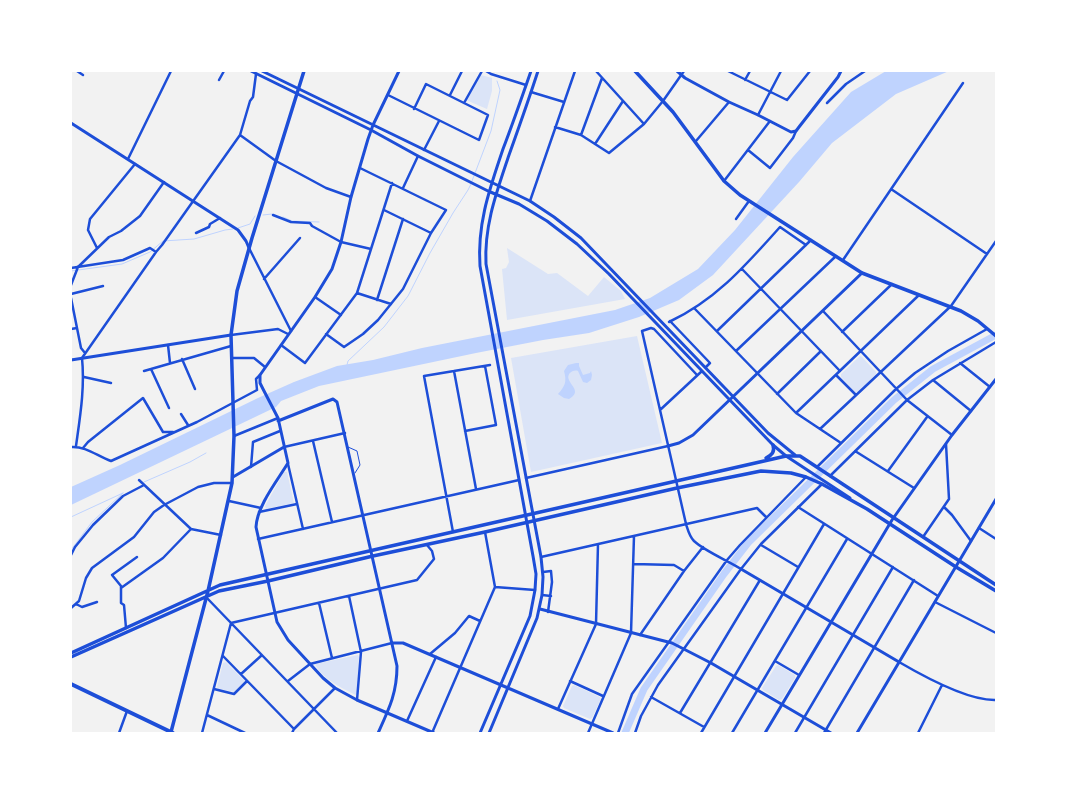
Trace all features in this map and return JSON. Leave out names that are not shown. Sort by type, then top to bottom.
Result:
[{"type":"highway","points":[[71,684],[172,733]]},
{"type":"main road","points":[[172,733],[208,591],[229,501],[233,477],[234,435],[231,335],[237,291],[304,71]]},
{"type":"main road","points":[[635,71],[663,101],[696,141],[724,181],[740,195],[862,272],[950,306],[969,315],[994,335]]},
{"type":"main road","points":[[756,462],[771,456],[774,450],[773,445]]},
{"type":"main road","points":[[71,657],[219,591],[268,581],[453,532],[532,513],[756,462],[795,455],[800,456],[996,585]]},
{"type":"main road","points":[[71,653],[220,586],[372,554],[437,543],[678,488],[761,471],[778,471],[806,477],[822,484],[867,509],[956,567],[996,591]]},
{"type":"street","points":[[77,71],[83,75]]},
{"type":"street","points":[[128,159],[171,71]]},
{"type":"street","points":[[219,80],[224,71]]},
{"type":"street","points":[[251,71],[371,130],[418,156],[488,191],[518,204],[547,221],[577,244],[609,274],[773,445],[786,456],[867,509]]},
{"type":"street","points":[[262,71],[492,182],[530,201],[554,217],[581,238],[768,433],[795,455]]},
{"type":"street","points":[[71,446],[83,448],[111,461],[188,426],[258,390],[256,379],[315,297],[332,269],[341,242],[351,197],[371,130],[398,71]]},
{"type":"street","points":[[450,95],[462,71]]},
{"type":"street","points":[[464,102],[482,71]]},
{"type":"street","points":[[486,71],[526,85]]},
{"type":"street","points":[[480,733],[530,616],[535,590],[536,574],[478,251],[480,230],[488,191],[531,71]]},
{"type":"street","points":[[489,733],[534,629],[540,610],[542,595],[543,572],[541,557],[486,264],[485,248],[488,225],[496,194],[538,71]]},
{"type":"street","points":[[530,201],[575,71]]},
{"type":"street","points":[[596,71],[644,124]]},
{"type":"street","points":[[677,71],[729,102],[791,132],[796,131]]},
{"type":"street","points":[[555,127],[581,136],[609,153],[644,124],[663,101],[684,71]]},
{"type":"street","points":[[728,71],[787,100],[810,71]]},
{"type":"street","points":[[745,80],[750,71]]},
{"type":"street","points":[[758,115],[781,71]]},
{"type":"street","points":[[748,150],[770,168],[841,71]]},
{"type":"street","points":[[827,104],[846,84],[865,71]]},
{"type":"street","points":[[76,446],[84,377],[82,358],[240,135],[250,101],[253,97],[256,74]]},
{"type":"street","points":[[581,136],[602,78]]},
{"type":"street","points":[[843,260],[963,83]]},
{"type":"street","points":[[388,95],[414,109],[479,140],[488,115],[426,84],[414,109]]},
{"type":"street","points":[[531,92],[564,102]]},
{"type":"street","points":[[595,144],[623,102]]},
{"type":"street","points":[[696,141],[729,102]]},
{"type":"street","points":[[424,150],[439,121]]},
{"type":"street","points":[[724,181],[770,121]]},
{"type":"street","points":[[71,123],[238,230],[244,237],[291,331]]},
{"type":"street","points":[[240,135],[276,161],[326,188],[351,197]]},
{"type":"street","points":[[403,188],[418,156]]},
{"type":"street","points":[[97,248],[88,230],[90,219],[135,164]]},
{"type":"street","points":[[326,334],[344,347],[363,334],[378,320],[403,289],[432,233],[446,210],[360,168]]},
{"type":"street","points":[[71,285],[78,267],[109,237],[121,231],[140,216],[164,182]]},
{"type":"street","points":[[281,345],[305,363],[357,293],[392,184]]},
{"type":"street","points":[[891,189],[987,254]]},
{"type":"street","points":[[736,219],[750,202]]},
{"type":"street","points":[[384,210],[432,233]]},
{"type":"street","points":[[273,215],[291,222],[310,223],[312,226],[341,242],[371,249]]},
{"type":"street","points":[[196,233],[209,227],[210,224],[220,218]]},
{"type":"street","points":[[377,300],[404,220]]},
{"type":"street","points":[[706,367],[710,363],[669,322],[695,309],[720,290],[742,269],[780,227],[806,245]]},
{"type":"street","points":[[264,279],[300,238]]},
{"type":"street","points":[[717,331],[811,240]]},
{"type":"street","points":[[820,429],[950,306],[996,241]]},
{"type":"street","points":[[71,268],[123,260],[150,248],[156,252]]},
{"type":"street","points":[[736,352],[836,256]]},
{"type":"street","points":[[742,269],[840,371]]},
{"type":"street","points":[[525,478],[668,446],[679,443],[693,435],[862,272]]},
{"type":"street","points":[[842,332],[892,284]]},
{"type":"street","points":[[71,294],[103,286]]},
{"type":"street","points":[[357,293],[391,304]]},
{"type":"street","points":[[796,414],[919,295]]},
{"type":"street","points":[[315,297],[341,315]]},
{"type":"street","points":[[71,298],[81,348],[85,353]]},
{"type":"street","points":[[695,309],[796,414],[841,443]]},
{"type":"street","points":[[823,311],[906,399],[927,417],[952,435]]},
{"type":"street","points":[[71,329],[77,328]]},
{"type":"street","points":[[697,375],[654,329],[651,328],[642,331],[686,524],[694,541],[874,648],[942,685],[982,698],[996,700]]},
{"type":"street","points":[[71,360],[278,329],[288,334]]},
{"type":"street","points":[[817,467],[916,373],[948,351],[987,329]]},
{"type":"street","points":[[830,476],[906,399],[933,380],[996,342]]},
{"type":"street","points":[[168,346],[170,363]]},
{"type":"street","points":[[144,371],[231,346]]},
{"type":"street","points":[[777,394],[821,352]]},
{"type":"street","points":[[231,358],[254,358],[265,367]]},
{"type":"street","points":[[182,359],[194,389]]},
{"type":"street","points":[[960,363],[990,387]]},
{"type":"street","points":[[453,532],[424,376],[490,365]]},
{"type":"street","points":[[465,431],[496,425],[485,366]]},
{"type":"street","points":[[151,369],[169,408]]},
{"type":"street","points":[[454,371],[476,490]]},
{"type":"street","points":[[660,411],[702,371]]},
{"type":"street","points":[[260,375],[260,383],[278,420],[303,529]]},
{"type":"street","points":[[836,375],[856,395]]},
{"type":"street","points":[[84,377],[111,383]]},
{"type":"street","points":[[766,733],[893,518],[946,443],[996,379]]},
{"type":"street","points":[[933,380],[971,411]]},
{"type":"street","points":[[83,448],[88,442],[143,398],[163,432],[174,432]]},
{"type":"street","points":[[234,435],[333,399],[337,402],[397,666],[397,682],[394,696],[388,713],[378,733]]},
{"type":"street","points":[[181,414],[188,426]]},
{"type":"street","points":[[888,471],[927,417]]},
{"type":"street","points":[[251,467],[253,442],[280,431]]},
{"type":"street","points":[[233,477],[284,447],[345,434]]},
{"type":"street","points":[[313,441],[332,522]]},
{"type":"street","points":[[923,538],[949,499],[946,443]]},
{"type":"street","points":[[855,451],[914,488]]},
{"type":"street","points":[[288,463],[261,508],[256,527],[277,622],[282,632],[310,664],[335,688],[357,700],[433,733],[495,587],[485,532]]},
{"type":"street","points":[[618,733],[632,694],[670,643],[727,560],[766,517],[806,477]]},
{"type":"street","points":[[139,480],[191,529],[221,535]]},
{"type":"street","points":[[258,539],[519,480]]},
{"type":"street","points":[[71,608],[79,601],[86,578],[92,568],[134,537],[154,512],[198,487],[214,483],[232,483]]},
{"type":"street","points":[[71,555],[75,547],[98,520],[123,496],[144,484]]},
{"type":"street","points":[[635,733],[641,716],[651,697],[682,648],[741,568],[761,544],[822,484]]},
{"type":"street","points":[[857,733],[996,499]]},
{"type":"street","points":[[229,501],[261,508]]},
{"type":"street","points":[[259,512],[297,504]]},
{"type":"street","points":[[798,507],[938,596]]},
{"type":"street","points":[[944,507],[972,541]]},
{"type":"street","points":[[541,557],[756,508],[766,517]]},
{"type":"street","points":[[701,733],[824,524]]},
{"type":"street","points":[[979,528],[996,539]]},
{"type":"street","points":[[121,588],[164,558],[191,529]]},
{"type":"street","points":[[588,733],[631,633],[634,536]]},
{"type":"street","points":[[732,733],[847,539]]},
{"type":"street","points":[[432,551],[437,543]]},
{"type":"street","points":[[558,709],[596,624],[598,544]]},
{"type":"street","points":[[761,544],[798,567]]},
{"type":"street","points":[[231,623],[417,580],[434,560],[432,551],[427,545]]},
{"type":"street","points":[[640,635],[702,547]]},
{"type":"street","points":[[126,628],[124,605],[121,603],[121,588],[112,575],[137,557]]},
{"type":"street","points":[[634,564],[674,565],[684,571]]},
{"type":"street","points":[[795,733],[893,567]]},
{"type":"street","points":[[543,572],[551,571],[551,596],[548,612]]},
{"type":"street","points":[[680,713],[760,580]]},
{"type":"street","points":[[825,732],[914,580]]},
{"type":"street","points":[[495,587],[535,590]]},
{"type":"street","points":[[542,595],[551,596]]},
{"type":"street","points":[[349,596],[361,652],[357,700]]},
{"type":"street","points":[[206,597],[337,733]]},
{"type":"street","points":[[76,604],[82,607],[96,602]]},
{"type":"street","points":[[935,602],[996,633]]},
{"type":"street","points":[[319,603],[332,658]]},
{"type":"street","points":[[540,610],[670,643],[682,648],[758,690],[825,732],[830,733]]},
{"type":"street","points":[[430,654],[455,633],[469,616],[480,621]]},
{"type":"street","points":[[202,733],[231,623]]},
{"type":"street","points":[[288,681],[310,664],[393,643],[402,643],[613,733]]},
{"type":"street","points":[[223,655],[294,729]]},
{"type":"street","points":[[241,674],[262,655]]},
{"type":"street","points":[[407,721],[436,657]]},
{"type":"street","points":[[775,661],[799,675]]},
{"type":"street","points":[[214,689],[234,694],[247,681]]},
{"type":"street","points":[[570,681],[603,696]]},
{"type":"street","points":[[918,733],[942,685]]},
{"type":"street","points":[[292,733],[294,729],[335,688]]},
{"type":"street","points":[[651,697],[704,727]]},
{"type":"street","points":[[119,733],[127,711]]},
{"type":"street","points":[[207,715],[245,733]]},
{"type":"lane","points":[[348,447],[357,451],[360,465],[354,474]]},
{"type":"shaded area","points":[[481,75],[492,78],[492,91],[487,109],[466,100]]},
{"type":"shaded area","points":[[507,248],[548,274],[557,273],[588,296],[604,277],[621,291],[625,299],[507,320],[502,269],[506,268],[509,262]]},
{"type":"shaded area","points":[[637,336],[662,443],[531,472],[511,358]]},
{"type":"shaded area","points":[[860,356],[876,372],[876,374],[858,392],[855,392],[841,377],[841,374]]},
{"type":"shaded area","points":[[284,472],[287,472],[294,503],[266,509],[265,506]]},
{"type":"shaded area","points":[[358,655],[356,695],[327,678],[315,664]]},
{"type":"shaded area","points":[[226,662],[245,681],[234,692],[218,689],[217,687],[223,663]]},
{"type":"shaded area","points":[[778,665],[795,675],[795,678],[782,699],[779,700],[762,688]]},
{"type":"shaded area","points":[[574,685],[600,697],[601,699],[592,718],[590,719],[564,708],[563,706],[572,686]]},
{"type":"water","points":[[886,71],[949,71],[896,94],[832,143],[799,182],[713,275],[679,300],[639,317],[589,333],[476,353],[319,386],[281,401],[276,407],[71,505],[71,487],[258,398],[294,382],[337,366],[373,360],[422,348],[615,310],[650,298],[698,269],[735,230],[793,157],[851,92]]},
{"type":"water","points":[[579,363],[583,375],[590,373],[591,371],[591,380],[587,383],[583,382],[578,371],[572,371],[568,378],[575,392],[569,399],[564,398],[558,394],[565,384],[564,371],[568,365]]},
{"type":"waterway","points":[[472,181],[491,131],[500,90],[497,81]]},
{"type":"waterway","points":[[347,365],[348,361],[384,327],[408,296],[430,253],[471,184]]},
{"type":"waterway","points":[[263,215],[272,214]]},
{"type":"waterway","points":[[238,228],[250,224],[255,216]]},
{"type":"waterway","points":[[283,217],[292,221],[319,222]]},
{"type":"waterway","points":[[71,271],[122,264],[150,252],[163,241],[194,239],[233,229]]},
{"type":"waterway","points":[[625,733],[644,689],[724,574],[748,543],[894,400],[933,369],[996,335]]},
{"type":"waterway","points":[[144,482],[190,462],[206,453]]},
{"type":"waterway","points":[[71,517],[123,493]]},
{"type":"waterway","points":[[71,550],[92,522],[123,493]]}]
